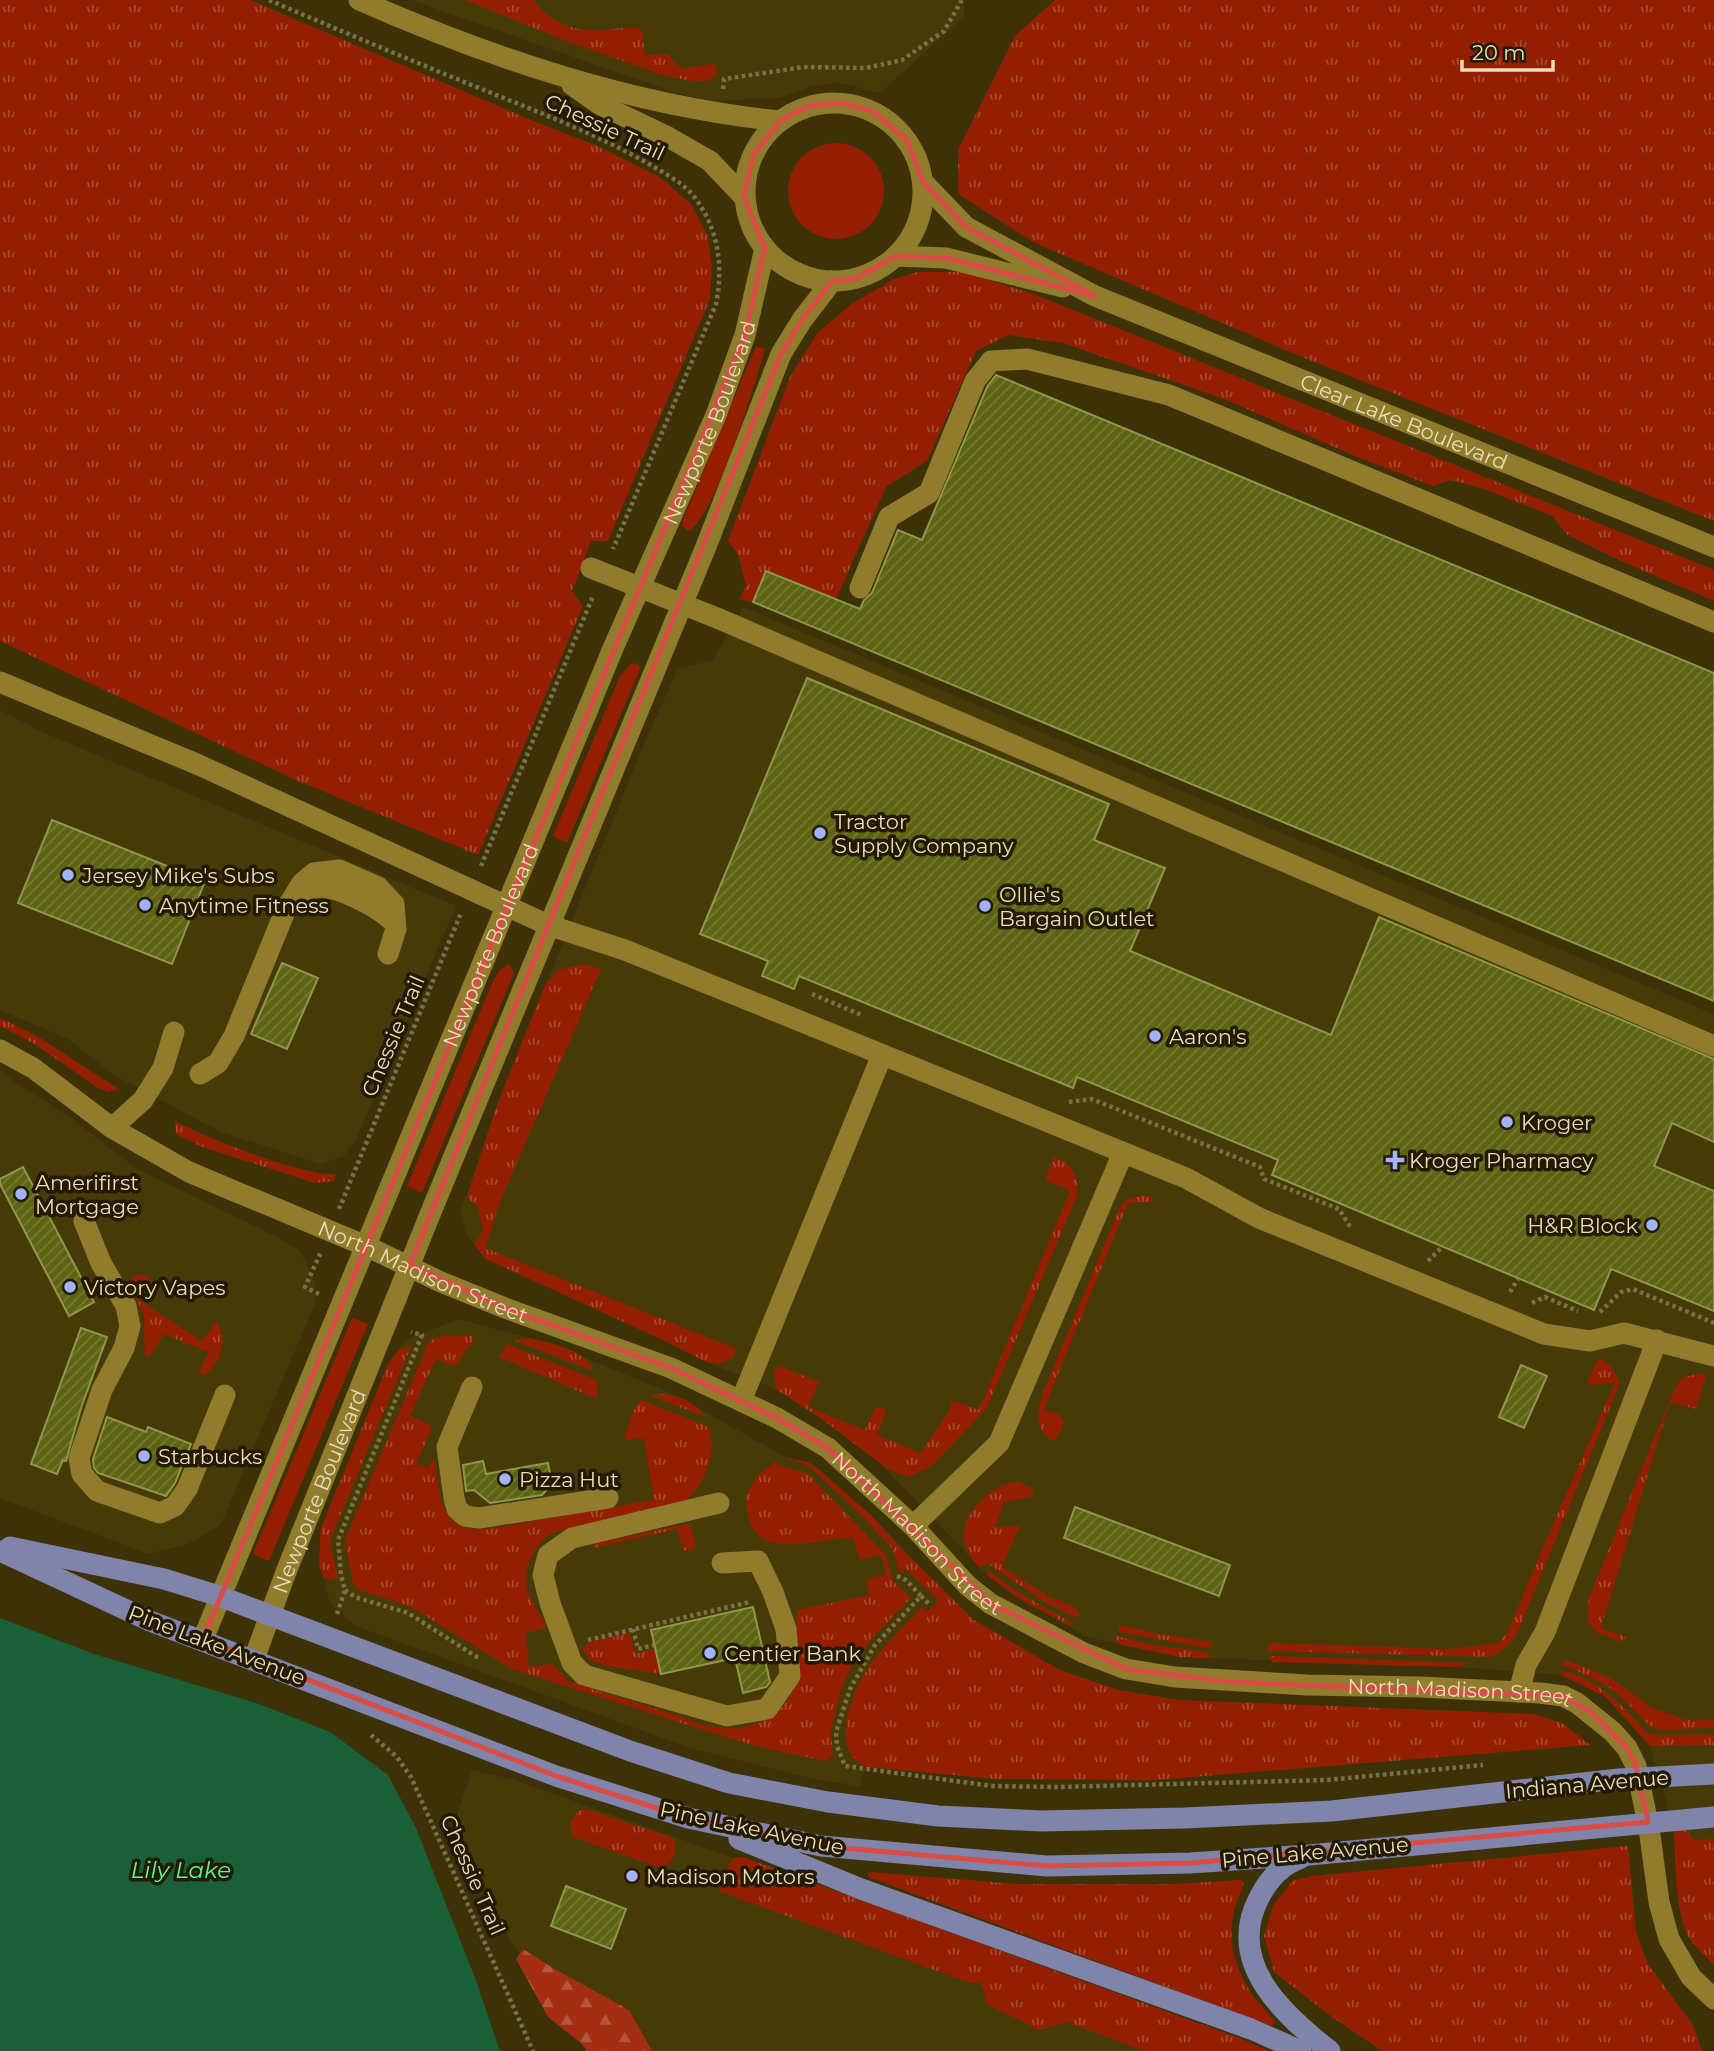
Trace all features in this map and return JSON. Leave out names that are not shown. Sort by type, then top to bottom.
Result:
[{"type":"main road","name":"Pine Lake Avenue","points":[[0,1545],[164,1579],[219,1596],[630,1751],[729,1783],[828,1802],[938,1816],[1041,1821],[1332,1811],[1460,1796]]},
{"type":"main road","name":"Pine Lake Avenue","points":[[0,1551],[150,1621],[556,1776],[688,1818],[821,1846],[1047,1866],[1190,1863],[1466,1839]]},
{"type":"main road","name":"Indiana Avenue","points":[[1460,1796],[1619,1779],[1714,1774]]},
{"type":"main road","name":"Indiana Avenue","points":[[1466,1839],[1714,1817]]},
{"type":"main road","points":[[688,1818],[861,1889],[1251,2029],[1301,2051]]},
{"type":"main road","points":[[1309,1854],[1288,1862],[1267,1882],[1253,1908],[1248,1939],[1255,1970],[1275,2000],[1296,2024],[1331,2051]]},
{"type":"street","points":[[359,0],[561,78],[718,115],[780,121]]},
{"type":"street","points":[[561,78],[599,104],[668,137],[710,161],[744,197]]},
{"type":"street","points":[[825,103],[857,105],[892,123],[907,140],[918,160],[923,182],[922,209],[912,235],[896,257],[877,270],[855,279],[832,281],[813,279],[778,262],[750,225],[744,197],[746,175],[764,136],[793,112],[825,103]]},
{"type":"street","name":"Clear Lake Boulevard","points":[[923,182],[967,227],[1095,296],[1714,547]]},
{"type":"street","name":"Newporte Boulevard","points":[[203,1639],[505,906],[614,646],[716,415],[746,335],[765,248]]},
{"type":"street","name":"Clear Lake Boulevard","points":[[896,257],[946,258],[1095,296]]},
{"type":"street","name":"Newporte Boulevard","points":[[254,1659],[286,1572],[548,925],[682,604],[781,354],[802,320],[832,281]]},
{"type":"street","points":[[860,589],[889,517],[929,493],[975,381],[991,360],[1027,359],[1169,395],[1714,622]]},
{"type":"street","points":[[591,568],[682,604],[1714,1045]]},
{"type":"street","points":[[0,682],[199,765],[548,925],[625,950],[1186,1178],[1259,1218],[1544,1334],[1590,1341],[1625,1333],[1657,1339],[1714,1356]]},
{"type":"street","points":[[200,1074],[218,1063],[234,1036],[286,909],[302,883],[314,873],[340,870],[379,887],[394,904],[396,929],[388,954]]},
{"type":"street","points":[[112,1128],[143,1100],[163,1068],[174,1032]]},
{"type":"street","name":"North Madison Street","points":[[0,1050],[33,1069],[112,1128],[189,1172],[410,1265],[441,1282],[671,1368],[777,1418],[828,1448],[912,1526],[968,1586],[991,1604],[1084,1653],[1126,1669],[1175,1677],[1231,1682],[1519,1692],[1563,1696],[1577,1703],[1613,1732],[1627,1748],[1636,1766],[1649,1828],[1659,1902],[1669,1939],[1691,1977],[1714,1999]]},
{"type":"street","points":[[741,1402],[882,1055]]},
{"type":"street","points":[[912,1526],[999,1443],[1123,1153]]},
{"type":"street","points":[[84,1221],[101,1263],[126,1306],[130,1326],[124,1348],[102,1390],[79,1458],[82,1474],[97,1491],[147,1509],[160,1513],[175,1506],[187,1489],[225,1395]]},
{"type":"street","points":[[1519,1692],[1526,1665],[1545,1632],[1657,1339]]},
{"type":"street","points":[[472,1387],[447,1447],[454,1498],[457,1509],[465,1516],[479,1518],[608,1498]]},
{"type":"street","points":[[719,1503],[572,1538],[548,1555],[543,1575],[572,1663],[584,1675],[727,1716],[767,1709],[790,1676],[786,1629],[758,1561],[722,1563]]},
{"type":"path","name":"Chessie Trail","points":[[269,0],[591,134],[674,178],[690,192],[704,211],[713,228],[719,255],[716,304],[615,543]]},
{"type":"path","points":[[724,79],[804,67],[866,68],[902,60],[944,31],[962,0]]},
{"type":"path","points":[[483,861],[587,610]]},
{"type":"path","name":"Chessie Trail","points":[[353,1173],[462,911]]},
{"type":"path","points":[[811,994],[873,1020]]},
{"type":"path","points":[[1058,1097],[1070,1102],[1091,1099],[1260,1167],[1264,1179],[1339,1209],[1353,1231]]},
{"type":"path","points":[[1439,1267],[1427,1262],[1442,1247]]},
{"type":"path","points":[[1518,1279],[1507,1296],[1518,1300]]},
{"type":"path","points":[[1592,1314],[1601,1311],[1621,1292],[1633,1289],[1714,1323]]},
{"type":"path","points":[[1528,1305],[1545,1297],[1580,1312]]},
{"type":"path","points":[[339,1608],[345,1590],[338,1540],[422,1335]]},
{"type":"path","points":[[897,1576],[906,1580],[929,1604]]},
{"type":"path","points":[[345,1590],[355,1597],[408,1613],[480,1659]]},
{"type":"path","points":[[921,1596],[875,1645],[850,1689],[836,1732],[837,1746],[845,1766],[992,1786],[1058,1787],[1327,1780],[1456,1768]]},
{"type":"path","points":[[564,1645],[775,1597]]},
{"type":"path","points":[[633,1629],[638,1649],[654,1646]]},
{"type":"path","name":"Chessie Trail","points":[[368,1724],[371,1734],[396,1756],[416,1786],[533,2051]]},
{"type":"highlighted area","points":[[841,103],[872,111],[907,140],[923,182],[966,227],[1095,296],[946,258],[896,256],[855,279],[832,281],[802,320],[781,354],[410,1265],[505,1308],[671,1368],[777,1418],[828,1448],[991,1604],[1126,1669],[1231,1682],[1563,1696],[1591,1712],[1627,1748],[1636,1766],[1648,1822],[1190,1863],[1047,1866],[821,1846],[688,1818],[556,1776],[203,1639],[745,335],[765,248],[744,197],[753,155],[780,121],[808,106]]},
{"type":"shaded area","points":[[411,0],[963,0],[965,16],[880,93],[840,83],[812,86],[779,98],[712,101],[676,93]]},
{"type":"shaded area","points":[[743,607],[1714,1014],[1714,1964],[1689,1938],[1684,1925],[1677,1886],[1674,1828],[1650,1746],[1606,1697],[1561,1675],[1455,1667],[1180,1657],[1087,1637],[1018,1598],[986,1574],[881,1464],[819,1417],[776,1389],[704,1361],[486,1259],[467,1235],[461,1211],[497,1105],[643,746],[678,669],[713,660]]},
{"type":"shaded area","points":[[0,710],[42,732],[456,906],[356,1140],[343,1157],[320,1164],[221,1132],[115,1076],[68,1039],[0,1010]]},
{"type":"shaded area","points":[[0,1070],[72,1119],[137,1169],[275,1236],[300,1251],[314,1277],[315,1304],[221,1524],[188,1544],[149,1554],[0,1498]]},
{"type":"shaded area","points":[[459,1319],[550,1344],[583,1357],[673,1394],[787,1458],[808,1462],[872,1516],[949,1597],[888,1692],[860,1786],[810,1778],[690,1748],[356,1626],[330,1603],[319,1563],[321,1528],[388,1364],[401,1346],[411,1338]]},
{"type":"shaded area","name":"Madison Motors","points":[[472,1770],[515,1780],[1263,2051],[599,2051],[511,1942],[455,1820]]},
{"type":"green space","points":[[0,0],[250,0],[600,147],[661,178],[691,204],[707,234],[712,266],[710,299],[608,541],[591,541],[572,591],[583,606],[478,855],[298,781],[0,641]]},
{"type":"green space","points":[[465,0],[533,0],[560,23],[579,29],[639,29],[642,30],[645,55],[668,54],[683,68],[715,64],[718,73],[708,81],[692,81],[663,75],[566,41]]},
{"type":"green space","points":[[1055,0],[1714,0],[1714,521],[1302,357],[1035,243],[958,194],[958,150],[1015,36]]},
{"type":"green space","points":[[836,143],[854,147],[870,157],[880,173],[884,191],[880,209],[870,225],[854,235],[836,239],[818,235],[802,225],[792,209],[788,191],[792,173],[802,157],[818,147]]},
{"type":"green space","points":[[918,272],[965,272],[1036,295],[1714,570],[1714,601],[1566,534],[1553,516],[1481,488],[1451,480],[1433,486],[1362,459],[1224,399],[1063,343],[1008,335],[976,351],[927,461],[886,487],[836,599],[766,571],[753,602],[739,599],[746,586],[738,555],[728,541],[790,377],[818,332],[852,304],[894,279]]},
{"type":"green space","points":[[756,346],[765,349],[733,446],[711,500],[700,520],[689,531],[683,527],[682,522]]},
{"type":"green space","points":[[634,663],[639,665],[640,669],[567,843],[553,836],[620,676]]},
{"type":"green space","points":[[509,964],[514,973],[422,1193],[407,1186],[493,981],[501,969]]},
{"type":"green space","points":[[584,964],[601,969],[501,1200],[485,1248],[737,1349],[732,1359],[718,1364],[704,1361],[486,1259],[474,1245],[483,1230],[478,1208],[467,1197],[497,1105],[545,985],[559,970]]},
{"type":"green space","points":[[0,1018],[35,1035],[119,1089],[108,1092],[98,1088],[33,1043],[0,1026]]},
{"type":"green space","points":[[175,1121],[278,1163],[335,1174],[334,1181],[315,1183],[202,1147],[176,1134]]},
{"type":"green space","points":[[1054,1157],[1067,1164],[1074,1172],[1077,1196],[987,1408],[932,1466],[908,1477],[888,1469],[819,1417],[776,1389],[774,1370],[779,1366],[819,1382],[808,1407],[865,1430],[875,1408],[884,1407],[886,1412],[877,1435],[921,1453],[949,1411],[952,1400],[979,1410],[1070,1191],[1045,1180]]},
{"type":"green space","points":[[1150,1196],[1155,1201],[1128,1203],[1047,1401],[1045,1410],[1060,1415],[1064,1422],[1057,1439],[1051,1440],[1041,1429],[1038,1417],[1044,1390],[1121,1205],[1130,1198]]},
{"type":"green space","points":[[138,1274],[151,1278],[139,1300],[202,1341],[217,1321],[222,1335],[221,1350],[215,1364],[204,1375],[199,1372],[209,1352],[164,1334],[149,1357],[145,1356],[144,1315],[128,1282]]},
{"type":"green space","points":[[352,1318],[368,1324],[269,1561],[253,1554]]},
{"type":"green space","points":[[442,1336],[473,1336],[472,1346],[468,1347],[457,1365],[436,1359],[410,1416],[430,1425],[432,1429],[416,1463],[428,1468],[434,1458],[445,1508],[456,1523],[465,1528],[488,1529],[654,1500],[644,1438],[627,1440],[624,1437],[635,1408],[641,1400],[709,1427],[711,1447],[708,1467],[699,1485],[686,1501],[554,1532],[541,1543],[531,1557],[526,1583],[531,1600],[547,1627],[526,1633],[529,1667],[553,1664],[568,1681],[702,1725],[743,1727],[775,1714],[790,1696],[799,1675],[798,1610],[869,1595],[866,1580],[886,1574],[881,1555],[860,1560],[853,1538],[782,1544],[758,1535],[749,1520],[746,1495],[757,1476],[776,1461],[808,1474],[886,1555],[893,1581],[911,1598],[873,1637],[853,1664],[842,1686],[831,1731],[833,1755],[826,1761],[763,1748],[512,1669],[409,1606],[359,1590],[353,1583],[345,1540],[427,1346],[431,1340]]},
{"type":"green space","points":[[530,1338],[575,1352],[589,1363],[593,1371],[515,1341]]},
{"type":"green space","points":[[507,1344],[598,1381],[597,1399],[499,1357]]},
{"type":"green space","points":[[411,1347],[330,1542],[338,1578],[323,1578],[319,1563],[321,1528],[388,1364],[399,1349]]},
{"type":"green space","points":[[1598,1359],[1609,1364],[1620,1383],[1519,1629],[1510,1644],[1492,1657],[1265,1649],[1271,1643],[1450,1649],[1498,1643],[1508,1632],[1615,1383],[1587,1383]]},
{"type":"green space","points":[[1701,1373],[1707,1375],[1696,1409],[1670,1402],[1601,1628],[1626,1637],[1624,1642],[1599,1634],[1587,1621],[1589,1598],[1674,1390],[1682,1378]]},
{"type":"green space","points":[[660,1394],[686,1400],[706,1417],[651,1396]]},
{"type":"green space","points":[[787,1458],[808,1462],[817,1468],[872,1516],[974,1620],[1060,1670],[1118,1690],[1179,1700],[1534,1714],[1562,1723],[1590,1745],[1155,1780],[996,1779],[868,1767],[856,1760],[849,1750],[846,1738],[846,1725],[854,1697],[865,1673],[885,1647],[922,1607],[927,1612],[939,1600],[906,1569],[900,1574],[892,1548],[810,1467]]},
{"type":"green space","points":[[1017,1482],[1031,1487],[1034,1492],[1031,1497],[1004,1502],[995,1527],[1020,1526],[1002,1567],[1050,1597],[1072,1605],[1080,1615],[1075,1617],[1048,1604],[987,1563],[980,1568],[968,1552],[964,1535],[973,1511],[992,1491]]},
{"type":"green space","points":[[686,1524],[691,1526],[696,1544],[694,1549],[684,1551],[677,1529],[594,1548],[593,1544]]},
{"type":"green space","points":[[989,1571],[1016,1591],[1074,1624],[1069,1625],[1018,1598],[986,1574]]},
{"type":"green space","points":[[1122,1625],[1163,1635],[1209,1641],[1213,1646],[1208,1648],[1119,1632],[1118,1628]]},
{"type":"green space","points":[[630,1633],[635,1654],[655,1649],[661,1674],[607,1666],[590,1660],[582,1648],[593,1641]]},
{"type":"green space","points":[[1117,1636],[1152,1645],[1208,1652],[1210,1656],[1180,1657],[1118,1644],[1115,1640]]},
{"type":"green space","points":[[1269,1657],[1471,1663],[1455,1667],[1272,1662]]},
{"type":"green space","points":[[1566,1660],[1611,1678],[1651,1707],[1686,1720],[1714,1720],[1714,1728],[1658,1730],[1610,1688],[1560,1664]]},
{"type":"green space","points":[[1560,1671],[1597,1686],[1630,1714],[1647,1733],[1714,1734],[1714,1745],[1650,1746],[1606,1697],[1561,1675]]},
{"type":"green space","points":[[586,1809],[669,1836],[675,1841],[673,1857],[663,1869],[573,1837],[570,1822],[578,1811]]},
{"type":"green space","points":[[1686,1827],[1693,1840],[1714,1839],[1714,1964],[1690,1940],[1680,1912],[1674,1828]]},
{"type":"green space","points":[[1628,1846],[1636,1932],[1648,1964],[1693,2025],[1702,2051],[1382,2051],[1274,1972],[1264,1936],[1273,1906],[1292,1881],[1312,1876]]},
{"type":"green space","points":[[743,1857],[1269,2051],[1144,2051],[1067,2022],[1039,2030],[986,2004],[985,1992],[980,1982],[970,1983],[718,1891],[734,1858]]},
{"type":"green space","points":[[870,1872],[1017,1884],[1174,1884],[1241,1880],[1244,1884],[1232,1926],[1234,1953],[1243,1980],[1275,2023],[1272,2026],[871,1878],[868,1875]]},
{"type":"green space","points":[[523,1949],[629,2010],[652,2051],[587,2051],[548,2017],[516,1959]]},
{"type":"water","name":"Lily Lake","points":[[0,1618],[94,1654],[259,1704],[330,1732],[388,1775],[416,1828],[475,1978],[500,2051],[0,2051]]},
{"type":"building","points":[[996,375],[1714,673],[1714,1001],[753,602],[766,571],[860,609],[864,600],[872,593],[898,530],[922,540],[987,387]]},
{"type":"building","points":[[807,678],[1109,804],[1094,840],[1165,868],[1130,951],[1331,1035],[1379,917],[1714,1059],[1714,1142],[1672,1123],[1654,1166],[1714,1191],[1714,1311],[1611,1269],[1594,1310],[1272,1175],[1278,1160],[1077,1077],[1073,1088],[799,976],[794,989],[762,976],[768,961],[700,934]]},
{"type":"building","points":[[52,820],[205,881],[172,964],[18,903]]},
{"type":"building","points":[[282,963],[318,978],[287,1049],[251,1034]]},
{"type":"building","points":[[23,1167],[94,1302],[69,1316],[0,1184],[0,1179]]},
{"type":"building","points":[[81,1328],[107,1337],[81,1408],[66,1461],[63,1460],[57,1474],[31,1464]]},
{"type":"building","points":[[1521,1365],[1547,1376],[1524,1428],[1499,1417]]},
{"type":"building","name":"Starbucks","points":[[107,1417],[146,1432],[148,1427],[191,1444],[175,1483],[166,1496],[98,1473],[94,1468],[93,1459]]},
{"type":"building","name":"Pizza Hut","points":[[483,1461],[486,1474],[548,1463],[552,1484],[542,1495],[490,1503],[474,1490],[466,1491],[463,1465]]},
{"type":"building","points":[[1075,1507],[1230,1565],[1219,1596],[1064,1538]]},
{"type":"building","name":"Centier Bank","points":[[753,1607],[770,1682],[766,1687],[743,1693],[735,1658],[661,1674],[651,1630]]},
{"type":"building","points":[[566,1886],[626,1909],[611,1949],[551,1926]]},
{"type":"place","name":"Tractor Supply Company","points":[[820,833]]},
{"type":"place","name":"Jersey Mike's Subs","points":[[68,875]]},
{"type":"place","name":"Anytime Fitness","points":[[145,905]]},
{"type":"place","name":"Ollie's Bargain Outlet","points":[[985,906]]},
{"type":"place","name":"Aaron's","points":[[1155,1036]]},
{"type":"place","name":"Kroger","points":[[1507,1122]]},
{"type":"place","name":"Kroger Pharmacy","points":[[1395,1160]]},
{"type":"place","name":"Amerifirst Mortgage","points":[[21,1194]]},
{"type":"place","name":"H&R Block","points":[[1652,1225]]},
{"type":"place","name":"Victory Vapes","points":[[70,1287]]},
{"type":"place","name":"Starbucks","points":[[144,1456]]},
{"type":"place","name":"Pizza Hut","points":[[505,1479]]},
{"type":"place","name":"Centier Bank","points":[[710,1653]]},
{"type":"place","name":"Madison Motors","points":[[632,1876]]}]
